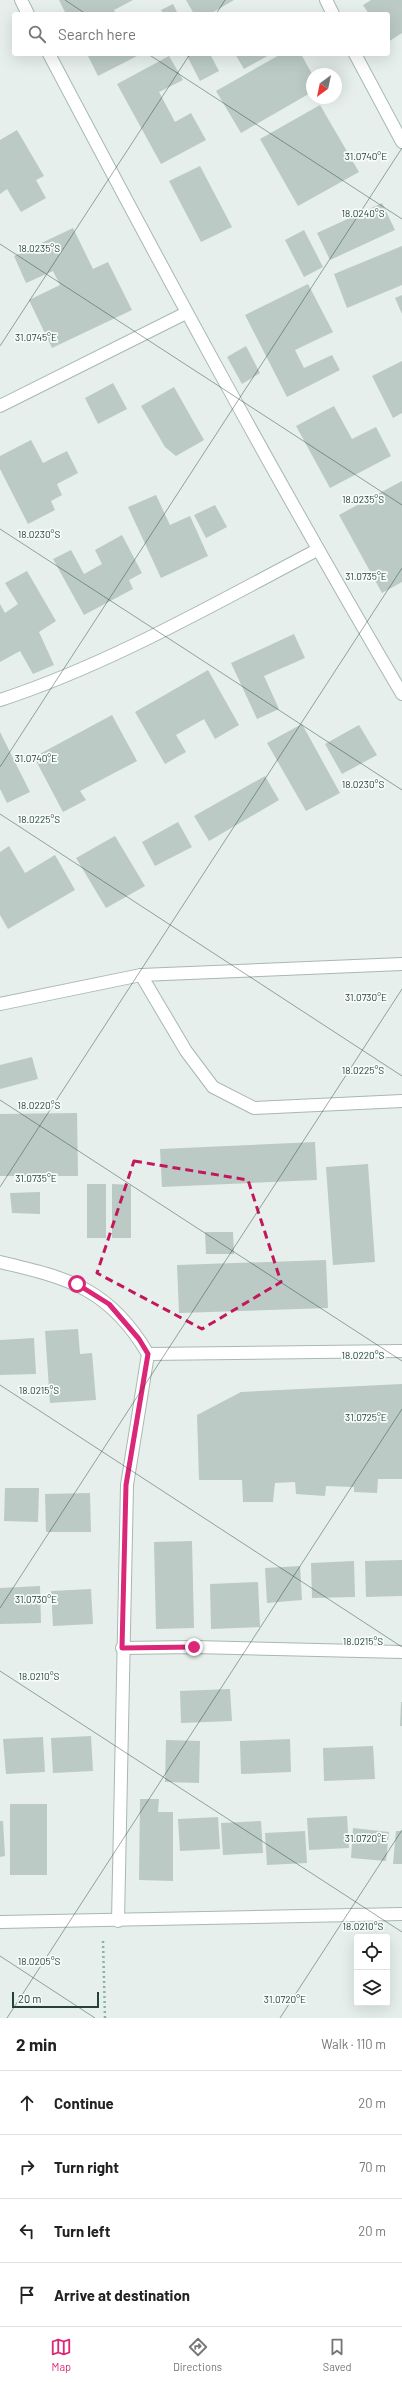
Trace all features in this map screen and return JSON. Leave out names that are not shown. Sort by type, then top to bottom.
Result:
[{"type":"street","points":[[21,0],[27,12]]},
{"type":"street","points":[[326,0],[332,12]]},
{"type":"street","points":[[50,56],[186,313],[317,550],[402,694]]},
{"type":"street","points":[[355,56],[402,142]]},
{"type":"street","points":[[0,406],[186,313]]},
{"type":"street","points":[[0,700],[52,682],[188,618],[317,550]]},
{"type":"street","points":[[0,1004],[141,975],[402,964]]},
{"type":"street","points":[[141,975],[186,1051],[214,1087],[254,1108],[402,1101]]},
{"type":"street","points":[[0,1262],[77,1284],[109,1304],[139,1339],[148,1354],[126,1485],[118,1921]]},
{"type":"street","points":[[148,1354],[402,1351]]},
{"type":"street","points":[[122,1648],[194,1647],[402,1652]]},
{"type":"street","points":[[0,1922],[118,1921],[402,1914]]},
{"type":"path","points":[[103,1921],[105,2018]]},
{"type":"highlighted area","points":[[134,1161],[248,1180],[281,1282],[202,1329],[97,1273]]},
{"type":"building","points":[[59,0],[133,0],[114,10],[115,12],[65,12]]},
{"type":"building","points":[[186,0],[234,0],[213,12],[193,12]]},
{"type":"building","points":[[371,0],[402,0],[402,33],[390,41],[390,12],[368,12],[363,5]]},
{"type":"building","points":[[173,4],[177,12],[162,12],[161,10]]},
{"type":"building","points":[[88,56],[137,56],[98,76]]},
{"type":"building","points":[[169,56],[183,80],[159,92],[175,122],[191,113],[206,140],[161,164],[117,84]]},
{"type":"building","points":[[187,56],[211,56],[219,71],[200,81]]},
{"type":"building","points":[[236,56],[267,56],[244,69]]},
{"type":"building","points":[[277,56],[302,56],[309,68],[306,68],[306,95],[241,133],[216,91]]},
{"type":"building","points":[[320,105],[359,172],[298,206],[260,139]]},
{"type":"building","points":[[17,130],[44,176],[36,180],[46,198],[21,212],[7,189],[0,194],[0,140]]},
{"type":"building","points":[[200,166],[232,227],[201,242],[169,181]]},
{"type":"building","points":[[382,203],[395,230],[330,260],[317,233]]},
{"type":"building","points":[[73,228],[93,269],[108,262],[132,310],[52,348],[29,300],[60,285],[53,271],[26,283],[14,256]]},
{"type":"building","points":[[304,230],[323,267],[304,277],[285,240]]},
{"type":"building","points":[[402,246],[402,285],[347,308],[334,274]]},
{"type":"building","points":[[308,284],[333,332],[295,350],[304,368],[332,355],[340,370],[287,397],[245,315]]},
{"type":"building","points":[[402,295],[402,314],[395,298]]},
{"type":"building","points":[[246,346],[260,373],[242,384],[227,357]]},
{"type":"building","points":[[402,361],[402,413],[393,418],[372,376]]},
{"type":"building","points":[[113,383],[127,409],[98,424],[85,398]]},
{"type":"building","points":[[174,387],[204,440],[176,456],[165,447],[141,406]]},
{"type":"building","points":[[334,406],[352,439],[376,427],[391,456],[330,488],[296,426]]},
{"type":"building","points":[[31,440],[43,463],[67,451],[78,473],[57,484],[62,495],[51,501],[55,510],[28,524],[0,469],[0,456]]},
{"type":"building","points":[[402,481],[402,582],[382,593],[339,515]]},
{"type":"building","points":[[156,495],[170,525],[190,516],[208,556],[161,578],[128,507]]},
{"type":"building","points":[[215,505],[227,527],[206,538],[194,515]]},
{"type":"building","points":[[122,535],[142,573],[129,580],[133,589],[84,615],[53,559],[71,550],[84,574],[102,564],[95,550]]},
{"type":"building","points":[[27,571],[56,621],[39,632],[54,665],[33,674],[20,651],[0,662],[0,604],[5,613],[18,604],[5,583]]},
{"type":"building","points":[[294,634],[305,658],[264,676],[279,709],[257,719],[231,663]]},
{"type":"building","points":[[208,670],[239,725],[215,739],[204,719],[176,735],[186,752],[165,764],[135,712]]},
{"type":"building","points":[[112,715],[137,761],[80,791],[86,800],[63,812],[34,757]]},
{"type":"building","points":[[302,724],[340,793],[306,811],[267,743]]},
{"type":"building","points":[[359,725],[377,755],[342,774],[325,744]]},
{"type":"building","points":[[0,732],[30,792],[7,803],[0,789]]},
{"type":"building","points":[[265,776],[279,800],[209,841],[194,816]]},
{"type":"building","points":[[178,822],[192,847],[155,866],[142,842]]},
{"type":"building","points":[[115,836],[145,886],[106,908],[76,858]]},
{"type":"building","points":[[9,846],[25,873],[55,855],[75,890],[8,929],[0,915],[0,852]]},
{"type":"building","points":[[32,1057],[38,1079],[0,1089],[0,1065]]},
{"type":"building","points":[[77,1113],[78,1176],[0,1176],[0,1114]]},
{"type":"building","points":[[315,1142],[317,1180],[162,1187],[160,1149]]},
{"type":"building","points":[[368,1164],[375,1262],[333,1265],[326,1167]]},
{"type":"building","points":[[87,1184],[106,1184],[106,1238],[87,1238]]},
{"type":"building","points":[[112,1184],[131,1185],[131,1238],[112,1238]]},
{"type":"building","points":[[40,1192],[40,1214],[12,1213],[10,1193]]},
{"type":"building","points":[[205,1232],[233,1232],[234,1254],[206,1254]]},
{"type":"building","points":[[326,1260],[328,1308],[179,1313],[177,1265]]},
{"type":"building","points":[[78,1329],[80,1354],[92,1353],[96,1400],[50,1403],[45,1331]]},
{"type":"building","points":[[34,1338],[36,1374],[0,1375],[0,1340]]},
{"type":"building","points":[[402,1384],[402,1479],[378,1479],[377,1493],[354,1492],[354,1487],[326,1486],[325,1496],[296,1494],[295,1482],[275,1483],[273,1502],[243,1502],[242,1480],[199,1480],[197,1415],[241,1392]]},
{"type":"building","points":[[5,1488],[39,1488],[38,1522],[4,1521]]},
{"type":"building","points":[[90,1493],[91,1532],[46,1532],[45,1494]]},
{"type":"building","points":[[192,1541],[194,1628],[156,1629],[154,1542]]},
{"type":"building","points":[[402,1560],[402,1596],[366,1597],[365,1561]]},
{"type":"building","points":[[354,1561],[355,1597],[312,1598],[311,1563]]},
{"type":"building","points":[[300,1566],[302,1600],[267,1603],[265,1568]]},
{"type":"building","points":[[258,1582],[260,1627],[211,1629],[210,1584]]},
{"type":"building","points":[[40,1586],[41,1623],[0,1624],[0,1588]]},
{"type":"building","points":[[91,1589],[93,1624],[53,1626],[51,1591]]},
{"type":"building","points":[[230,1689],[232,1721],[181,1723],[180,1691]]},
{"type":"building","points":[[401,1702],[402,1726],[400,1726]]},
{"type":"building","points":[[91,1736],[93,1771],[53,1773],[51,1738]]},
{"type":"building","points":[[43,1737],[45,1772],[6,1774],[3,1739]]},
{"type":"building","points":[[290,1739],[291,1772],[241,1774],[240,1741]]},
{"type":"building","points":[[166,1740],[200,1741],[199,1783],[165,1782]]},
{"type":"building","points":[[373,1746],[375,1779],[324,1781],[323,1748]]},
{"type":"building","points":[[140,1799],[159,1799],[158,1812],[173,1812],[173,1881],[139,1880]]},
{"type":"building","points":[[10,1804],[47,1804],[47,1875],[10,1875]]},
{"type":"building","points":[[347,1816],[349,1848],[309,1850],[307,1818]]},
{"type":"building","points":[[218,1817],[220,1849],[180,1851],[178,1819]]},
{"type":"building","points":[[0,1821],[3,1821],[5,1856],[0,1857]]},
{"type":"building","points":[[261,1821],[263,1853],[223,1855],[221,1823]]},
{"type":"building","points":[[353,1828],[389,1832],[386,1861],[351,1858]]},
{"type":"building","points":[[305,1831],[307,1863],[267,1865],[265,1833]]},
{"type":"building","points":[[396,1831],[402,1831],[402,1864],[393,1864]]},
{"type":"route","points":[[77,1284],[109,1304],[139,1339],[148,1354],[126,1485],[122,1648],[194,1647]]}]
